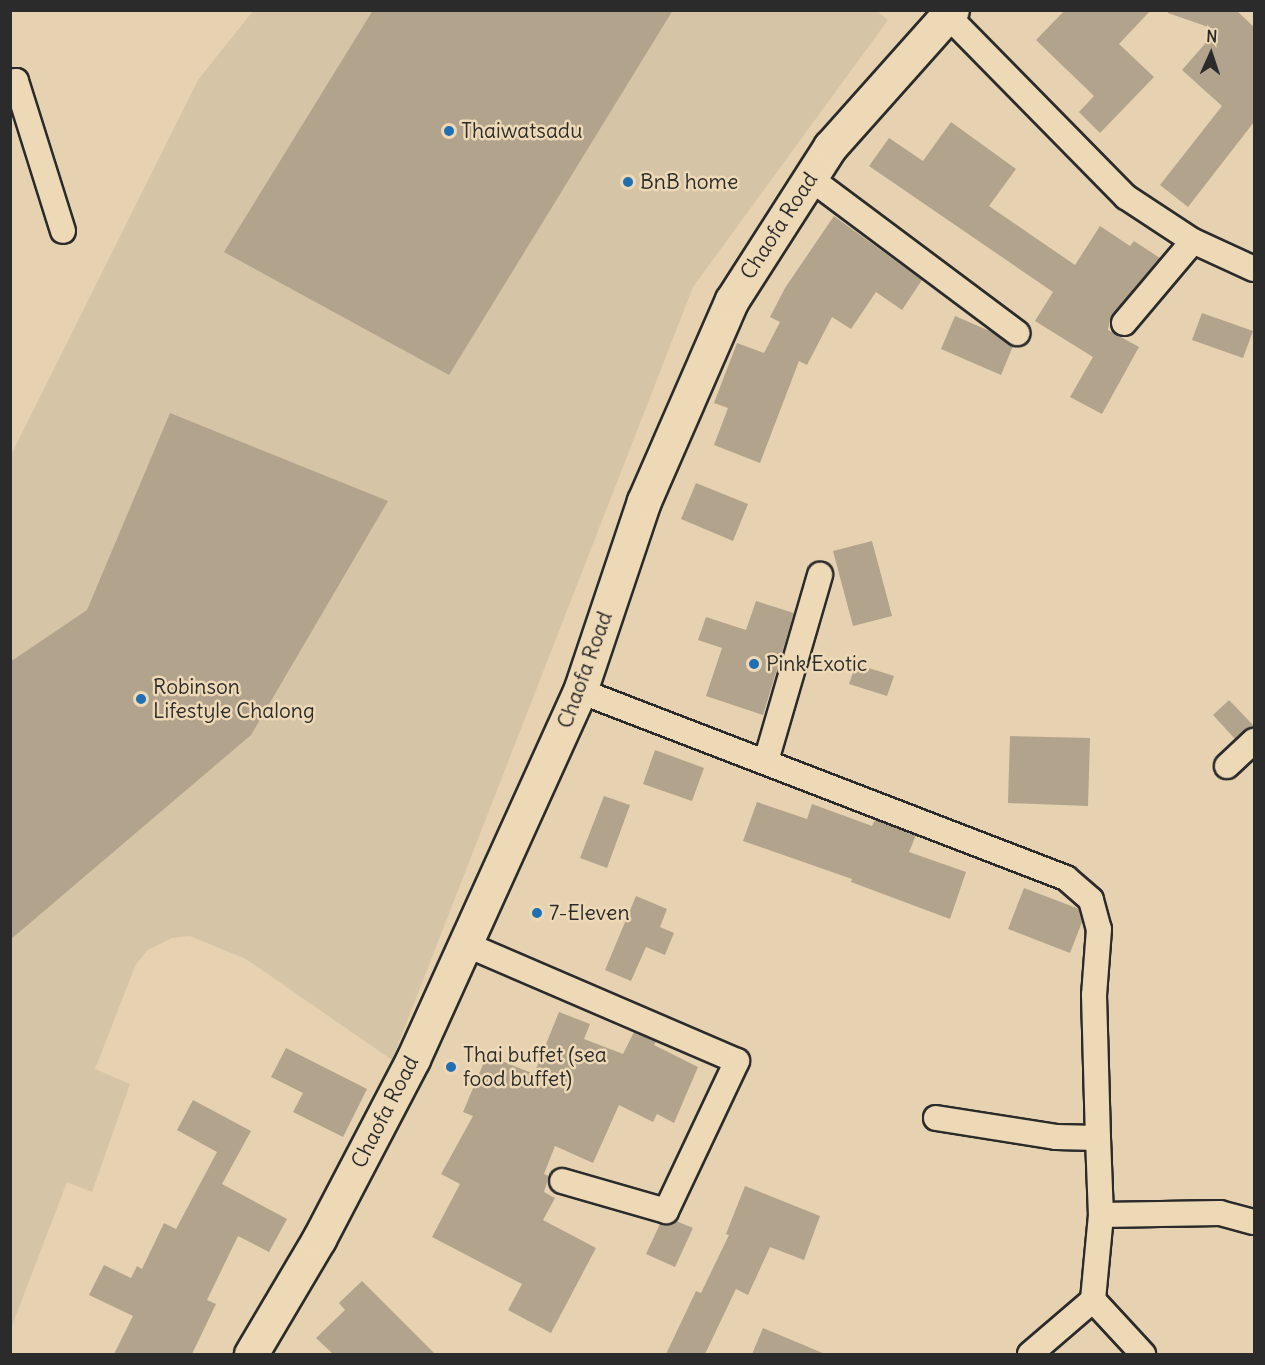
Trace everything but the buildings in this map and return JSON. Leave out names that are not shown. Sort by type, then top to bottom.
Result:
[{"type":"main road","name":"Chaofa Road","points":[[251,1354],[319,1239],[408,1070],[580,691],[644,501],[732,300],[830,147],[946,12]]},
{"type":"street","points":[[946,12],[1126,197],[1193,240],[1254,269]]},
{"type":"street","points":[[10,82],[16,81],[63,231]]},
{"type":"street","points":[[810,178],[1017,333]]},
{"type":"street","points":[[1124,323],[1193,240]]},
{"type":"street","points":[[766,761],[820,575]]},
{"type":"street","points":[[580,691],[1066,878],[1091,900],[1098,929],[1094,994],[1101,1215],[1093,1300],[1030,1354]]},
{"type":"street","points":[[1227,766],[1254,741]]},
{"type":"street","points":[[465,944],[737,1061],[666,1211],[562,1181]]},
{"type":"street","points":[[936,1118],[1056,1137],[1098,1138]]},
{"type":"street","points":[[1101,1215],[1220,1213],[1254,1222]]},
{"type":"street","points":[[1093,1300],[1143,1354]]},
{"type":"shaded area","points":[[876,10],[888,20],[693,287],[392,1060],[246,959],[190,936],[172,938],[148,950],[136,964],[95,1069],[130,1084],[92,1192],[67,1182],[10,1331],[10,457],[198,80],[253,11]]},
{"type":"place","name":"Thaiwatsadu","points":[[449,131]]},
{"type":"place","name":"BnB home","points":[[628,182]]},
{"type":"place","name":"Pink Exotic","points":[[754,664]]},
{"type":"place","name":"Robinson Lifestyle Chalong","points":[[141,699]]},
{"type":"place","name":"7-Eleven","points":[[537,913]]},
{"type":"place","name":"Thai buffet (sea food buffet)","points":[[451,1067]]}]
